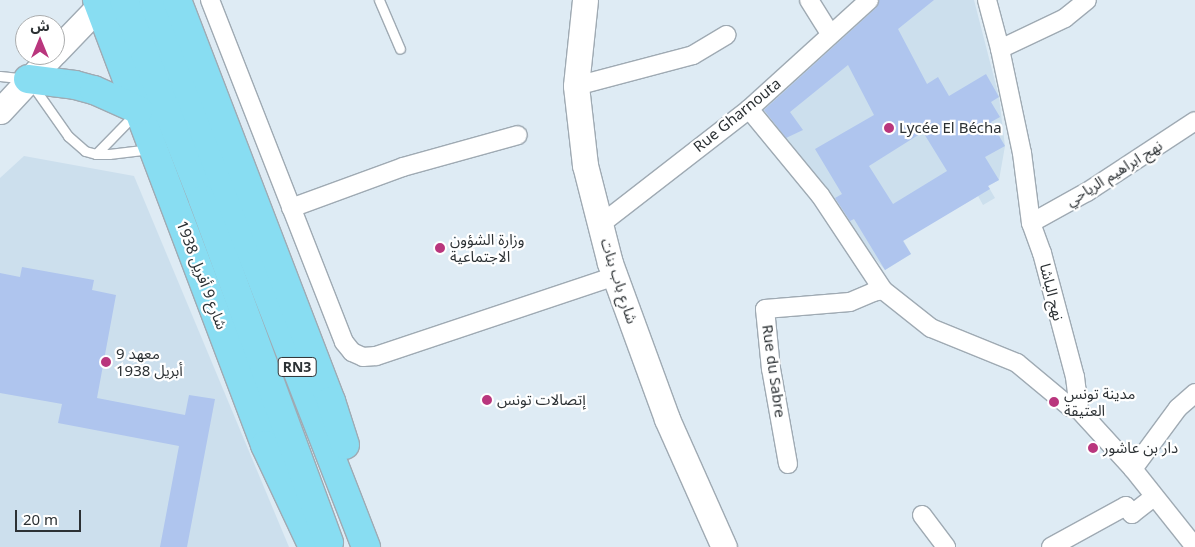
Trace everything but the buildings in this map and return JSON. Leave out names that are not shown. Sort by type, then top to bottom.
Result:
[{"type":"main road","name":"RN3","points":[[153,0],[366,547]]},
{"type":"main road","points":[[177,0],[331,401],[377,547]]},
{"type":"main road","name":"شارع باب بنات","points":[[585,0],[576,86],[585,165],[615,276],[667,419],[724,547]]},
{"type":"main road","points":[[65,42],[106,1]]},
{"type":"main road","name":"شارع 9 أفريل 1938","points":[[106,1],[140,110],[265,445],[314,547]]},
{"type":"main road","name":"شارع 9 أفريل 1938","points":[[106,1],[204,200],[331,547]]},
{"type":"main road","points":[[0,111],[42,65]]},
{"type":"main road","points":[[28,79],[75,85],[94,90],[140,110]]},
{"type":"street","points":[[210,0],[344,342],[352,352],[363,357],[376,356],[615,276]]},
{"type":"street","points":[[809,0],[830,34]]},
{"type":"street","name":"Rue Gharnouta","points":[[601,224],[749,109],[869,0]]},
{"type":"street","name":"نهج الباشا","points":[[987,0],[1000,49],[1022,153],[1030,222],[1042,253],[1075,376],[1079,410]]},
{"type":"street","points":[[1000,49],[1065,18],[1087,0]]},
{"type":"street","points":[[576,86],[693,55],[726,35]]},
{"type":"street","points":[[749,109],[820,195],[883,290],[931,328],[1017,363],[1070,407],[1079,410],[1133,469],[1195,547]]},
{"type":"street","name":"نهج ابراهيم الرياحي","points":[[1030,222],[1087,192],[1195,121]]},
{"type":"street","points":[[292,208],[403,166],[518,134]]},
{"type":"street","name":"Rue du Sabre","points":[[788,464],[771,369],[765,309],[850,302],[873,292],[883,290]]},
{"type":"street","points":[[1133,469],[1178,408],[1195,394]]},
{"type":"street","points":[[1051,547],[1126,506],[1132,514],[1154,497]]},
{"type":"street","points":[[922,515],[946,547]]},
{"type":"lane","points":[[379,0],[400,49]]},
{"type":"lane","points":[[0,76],[28,79],[76,145],[96,154],[154,149]]},
{"type":"lane","points":[[96,154],[140,110]]},
{"type":"shaded area","name":"Lycée El Bécha","points":[[876,0],[974,0],[999,97],[1005,146],[999,180],[988,186],[995,198],[983,205],[978,196],[903,240],[911,254],[885,270],[845,224],[757,105]]},
{"type":"shaded area","name":"معهد 9 أبريل 1938","points":[[24,156],[134,176],[289,547],[0,547],[0,178]]},
{"type":"place","name":"Lycée El Bécha","points":[[889,128]]},
{"type":"place","name":"وزارة الشؤون الاجتماعية","points":[[440,248]]},
{"type":"place","name":"معهد 9 أبريل 1938","points":[[106,362]]},
{"type":"place","name":"إتصالات تونس","points":[[487,400]]},
{"type":"place","name":"مدينة تونس العتيقة","points":[[1054,402]]},
{"type":"place","name":"دار بن عاشور","points":[[1093,448]]}]
